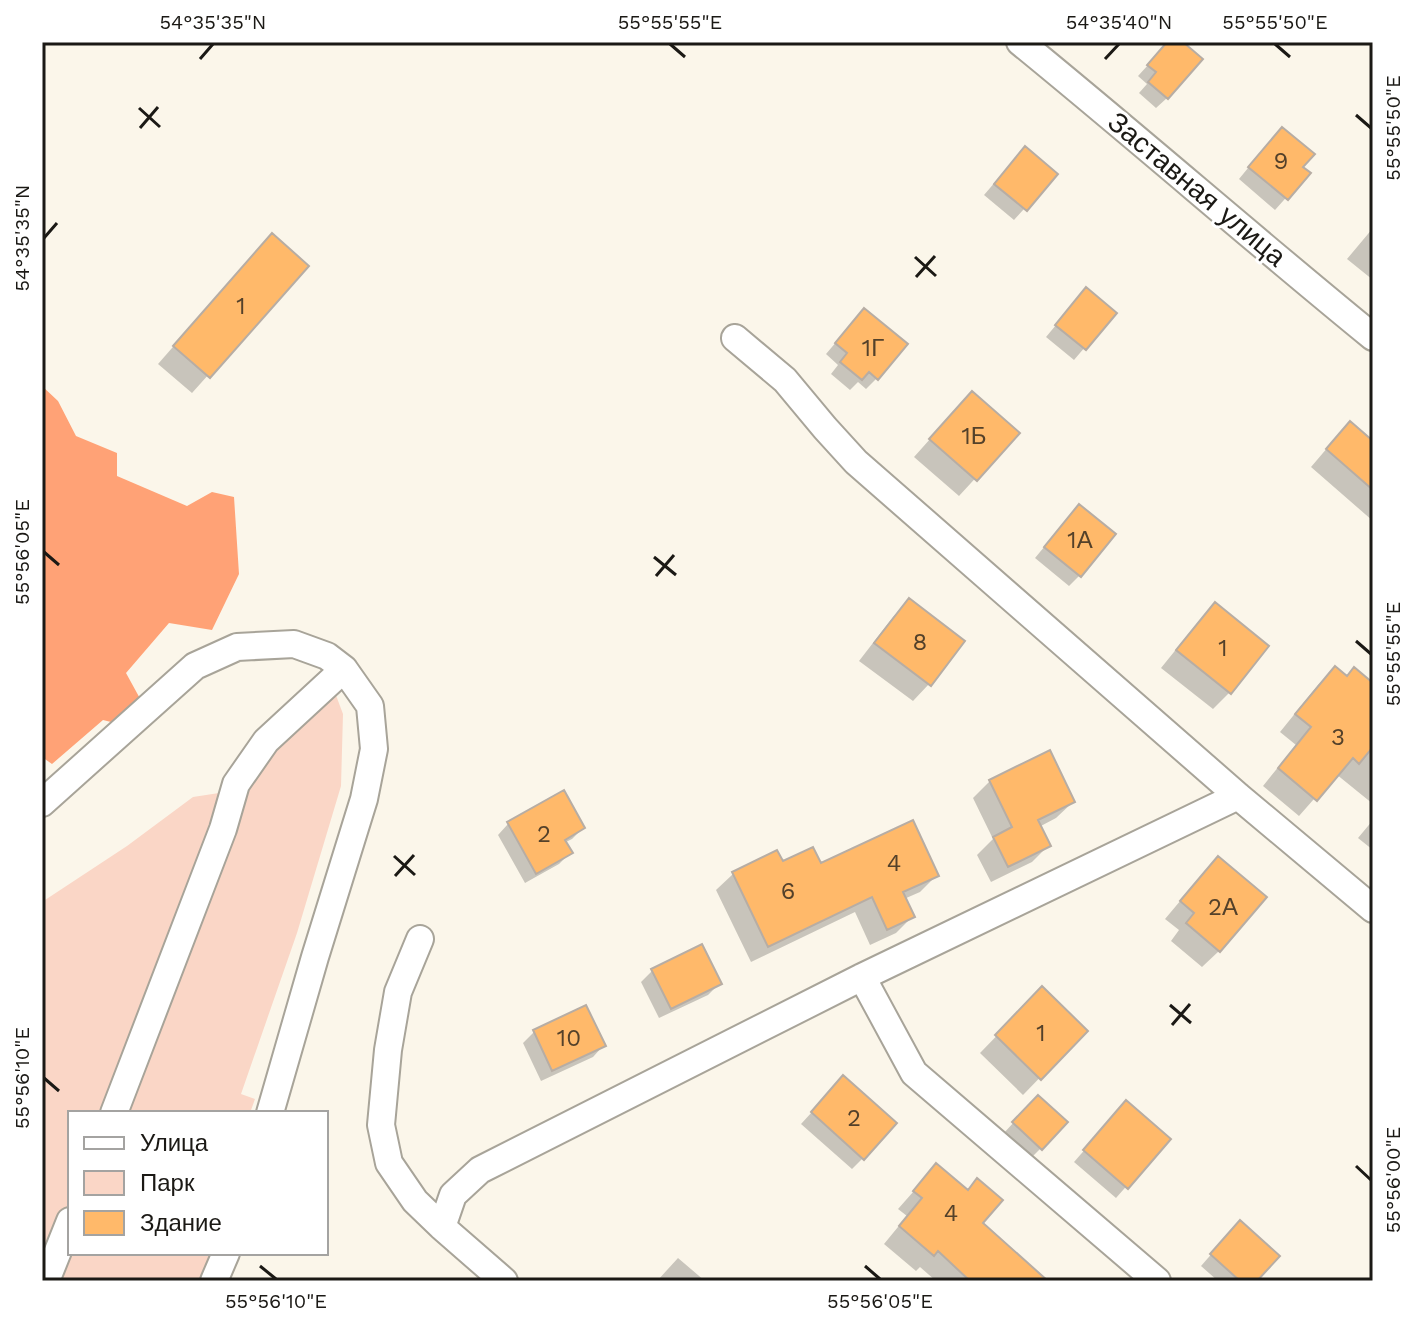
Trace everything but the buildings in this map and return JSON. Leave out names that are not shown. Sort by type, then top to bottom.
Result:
[{"type":"street","name":"Заставная улица","points":[[1020,42],[1122,124],[1263,247],[1373,337]]},
{"type":"street","points":[[735,338],[785,380],[856,462],[1238,796],[1373,909]]},
{"type":"street","points":[[42,803],[195,666],[237,647],[294,644],[327,656],[344,669],[370,706],[374,749],[364,799],[271,1111]]},
{"type":"street","points":[[115,1111],[223,829],[236,784],[266,741],[344,669]]},
{"type":"street","points":[[442,1227],[453,1195],[480,1170],[862,977],[1238,796]]},
{"type":"street","points":[[420,939],[398,992],[388,1050],[381,1125],[389,1163],[415,1201],[504,1281]]},
{"type":"street","points":[[862,977],[914,1073],[1157,1281]]},
{"type":"street","points":[[46,1281],[68,1226]]},
{"type":"street","points":[[214,1281],[225,1255]]},
{"type":"green space","points":[[334,690],[343,714],[341,786],[297,933],[241,1094],[255,1099],[251,1111],[68,1111],[68,1255],[211,1255],[200,1281],[42,1281],[42,902],[127,846],[193,797],[245,789],[274,747]]},
{"type":"shaded area","points":[[42,386],[58,401],[76,436],[117,453],[117,476],[187,506],[212,492],[234,497],[239,574],[212,630],[169,623],[126,673],[143,704],[119,724],[103,720],[52,764],[42,757]]}]
